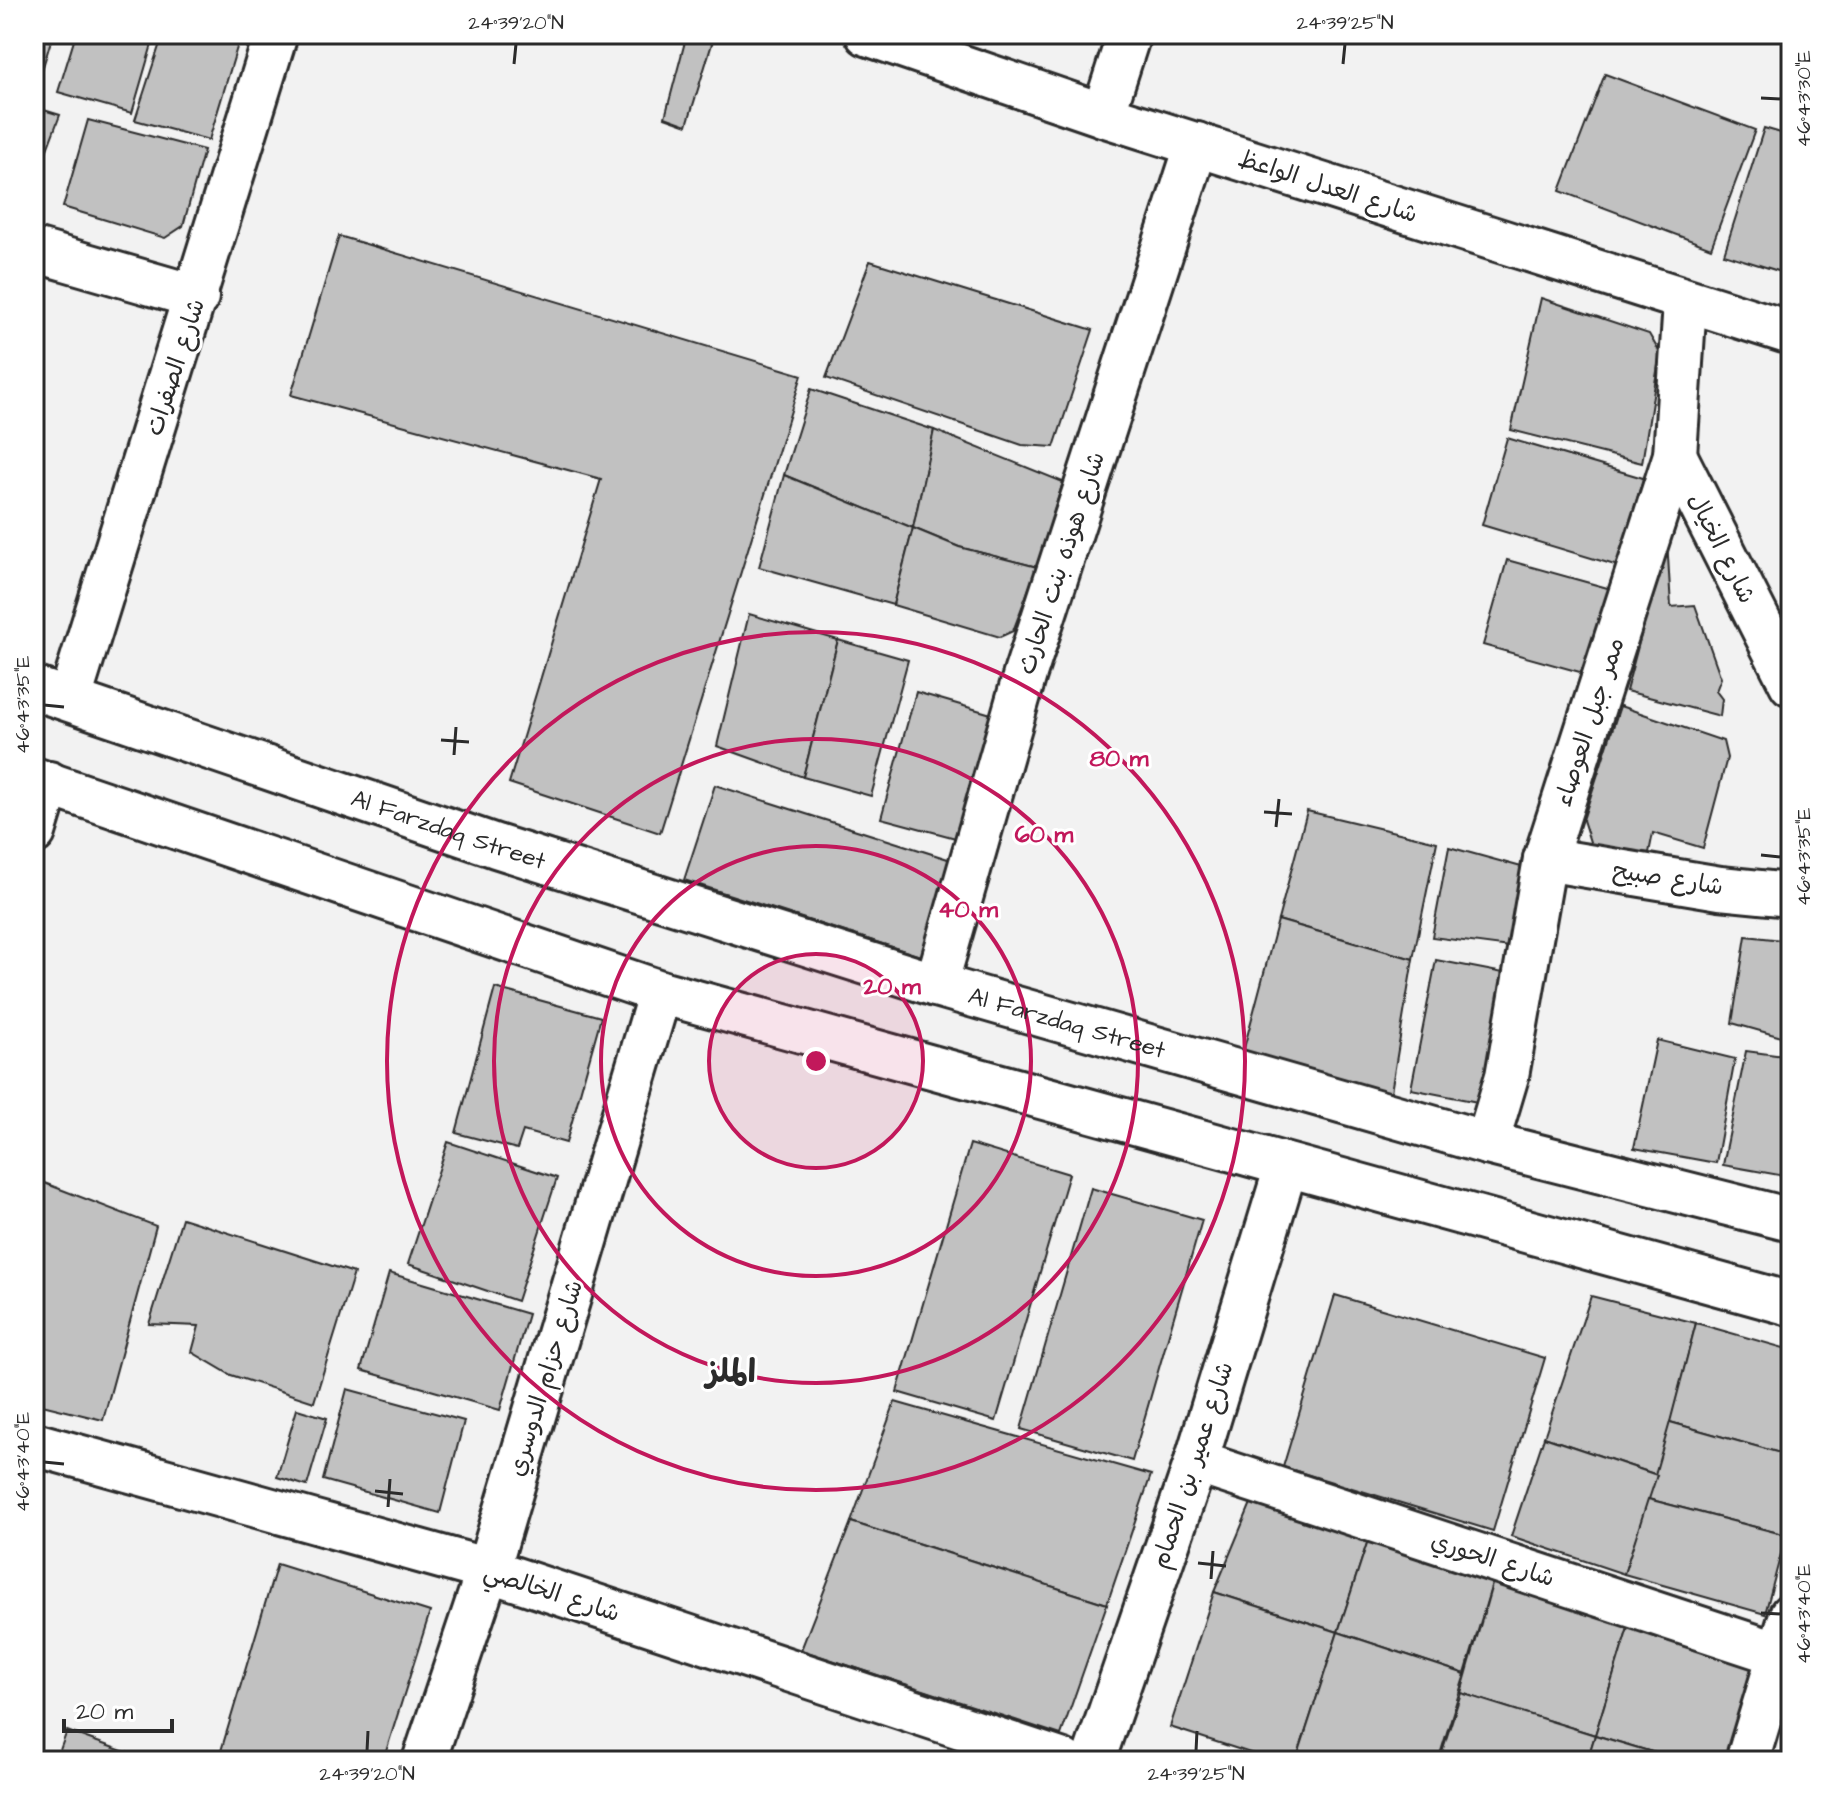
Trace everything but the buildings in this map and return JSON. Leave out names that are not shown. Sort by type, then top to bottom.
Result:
[{"type":"street","name":"شارع الصفرات","points":[[52,693],[197,297],[276,34]]},
{"type":"street","name":"شارع العدل الواعظ","points":[[867,34],[1103,115],[1685,302],[1791,333]]},
{"type":"street","points":[[1103,115],[1129,34]]},
{"type":"street","name":"شارع هوذه بنت الحارث","points":[[936,985],[1025,674],[1197,144]]},
{"type":"street","points":[[34,250],[197,297]]},
{"type":"street","name":"ممر جبل العوصاء","points":[[1487,1143],[1507,1076],[1545,859],[1675,455],[1685,302]]},
{"type":"street","name":"شارع الخيال","points":[[1675,455],[1791,684]]},
{"type":"street","name":"Al Farzdaq Street","points":[[52,693],[496,846],[936,985],[1487,1143],[1791,1220]]},
{"type":"street","points":[[34,832],[42,781],[660,992],[1791,1304]]},
{"type":"street","name":"شارع صبيح","points":[[1545,859],[1720,888],[1791,895]]},
{"type":"street","name":"شارع حزام الدوسري","points":[[424,1761],[488,1570],[660,992]]},
{"type":"street","name":"شارع عمير بن الحمام","points":[[1093,1761],[1196,1462],[1286,1167]]},
{"type":"street","name":"شارع الخالصي","points":[[34,1444],[488,1570],[1063,1761]]},
{"type":"street","name":"شارع الحوري","points":[[1196,1462],[1787,1642]]},
{"type":"street","points":[[1747,1761],[1787,1642]]},
{"type":"district","name":"الملز","points":[[731,1371]]}]
